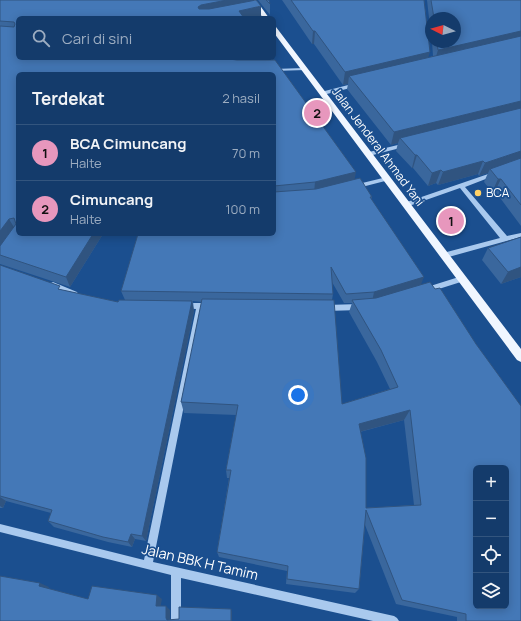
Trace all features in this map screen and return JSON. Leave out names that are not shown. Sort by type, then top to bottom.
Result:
[{"type":"main road","points":[[253,0],[256,9],[264,16]]},
{"type":"main road","name":"Jalan Jenderal Ahmad Yani","points":[[276,31],[521,357]]},
{"type":"street","points":[[267,70],[304,68]]},
{"type":"street","points":[[323,93],[361,84]]},
{"type":"street","points":[[369,154],[414,143]]},
{"type":"street","points":[[406,205],[498,173]]},
{"type":"street","points":[[350,188],[387,179]]},
{"type":"street","points":[[461,186],[506,239]]},
{"type":"street","points":[[445,255],[521,235]]},
{"type":"street","points":[[419,292],[462,279]]},
{"type":"street","points":[[48,284],[80,296]]},
{"type":"street","points":[[176,306],[216,306]]},
{"type":"street","points":[[148,564],[200,306]]},
{"type":"street","points":[[318,308],[366,307]]},
{"type":"street","name":"Jalan BBK H Tamim","points":[[0,528],[176,572],[394,621]]},
{"type":"street","points":[[176,572],[176,621]]},
{"type":"building","points":[[0,0],[227,0],[201,5],[198,7],[199,9],[209,9],[256,0],[261,6],[239,11],[243,16],[16,16],[16,60],[275,60],[356,172],[315,182],[276,186],[276,72],[16,72],[16,224],[14,218],[9,219],[0,231],[0,26],[14,27],[15,24],[14,22],[0,21]]},
{"type":"building","points":[[291,0],[424,0],[425,48],[430,48],[430,52],[345,72],[315,31],[313,31]]},
{"type":"building","points":[[431,0],[521,0],[521,31],[461,45],[461,12],[433,12]]},
{"type":"building","points":[[521,36],[521,101],[394,132],[349,76]]},
{"type":"building","points":[[521,108],[521,151],[485,163],[483,161],[443,172],[441,170],[432,173],[400,138]]},
{"type":"building","points":[[521,158],[521,205],[501,179],[498,179],[490,169]]},
{"type":"building","points":[[360,178],[372,197],[370,197],[424,277],[374,292],[346,294],[331,267],[333,294],[121,291],[137,236],[276,236],[276,192],[316,189]]},
{"type":"building","points":[[16,224],[16,236],[92,236],[66,277],[0,255],[0,246]]},
{"type":"building","points":[[521,237],[521,267],[508,272],[488,248]]},
{"type":"building","points":[[0,265],[60,286],[58,289],[118,302],[119,300],[192,301],[142,536],[131,534],[128,542],[103,537],[48,521],[52,510],[0,496]]},
{"type":"building","points":[[430,282],[435,289],[440,288],[476,344],[521,406],[521,621],[466,621],[466,614],[402,600],[366,510],[359,589],[287,579],[288,566],[217,552],[231,470],[226,470],[238,405],[181,402],[202,299],[334,300],[342,404],[398,387],[381,350],[352,300],[376,298]],"holes":[[[410,410],[421,505],[366,508],[366,458],[359,424]]]},
{"type":"building","points":[[0,576],[40,583],[39,586],[88,599],[92,586],[157,595],[156,606],[166,606],[167,620],[179,619],[179,607],[231,609],[231,621],[0,621]]},
{"type":"place","name":"Cimuncang","points":[[317,113]]},
{"type":"place","name":"BCA","points":[[478,193]]},
{"type":"place","name":"BCA Cimuncang","points":[[451,221]]}]
